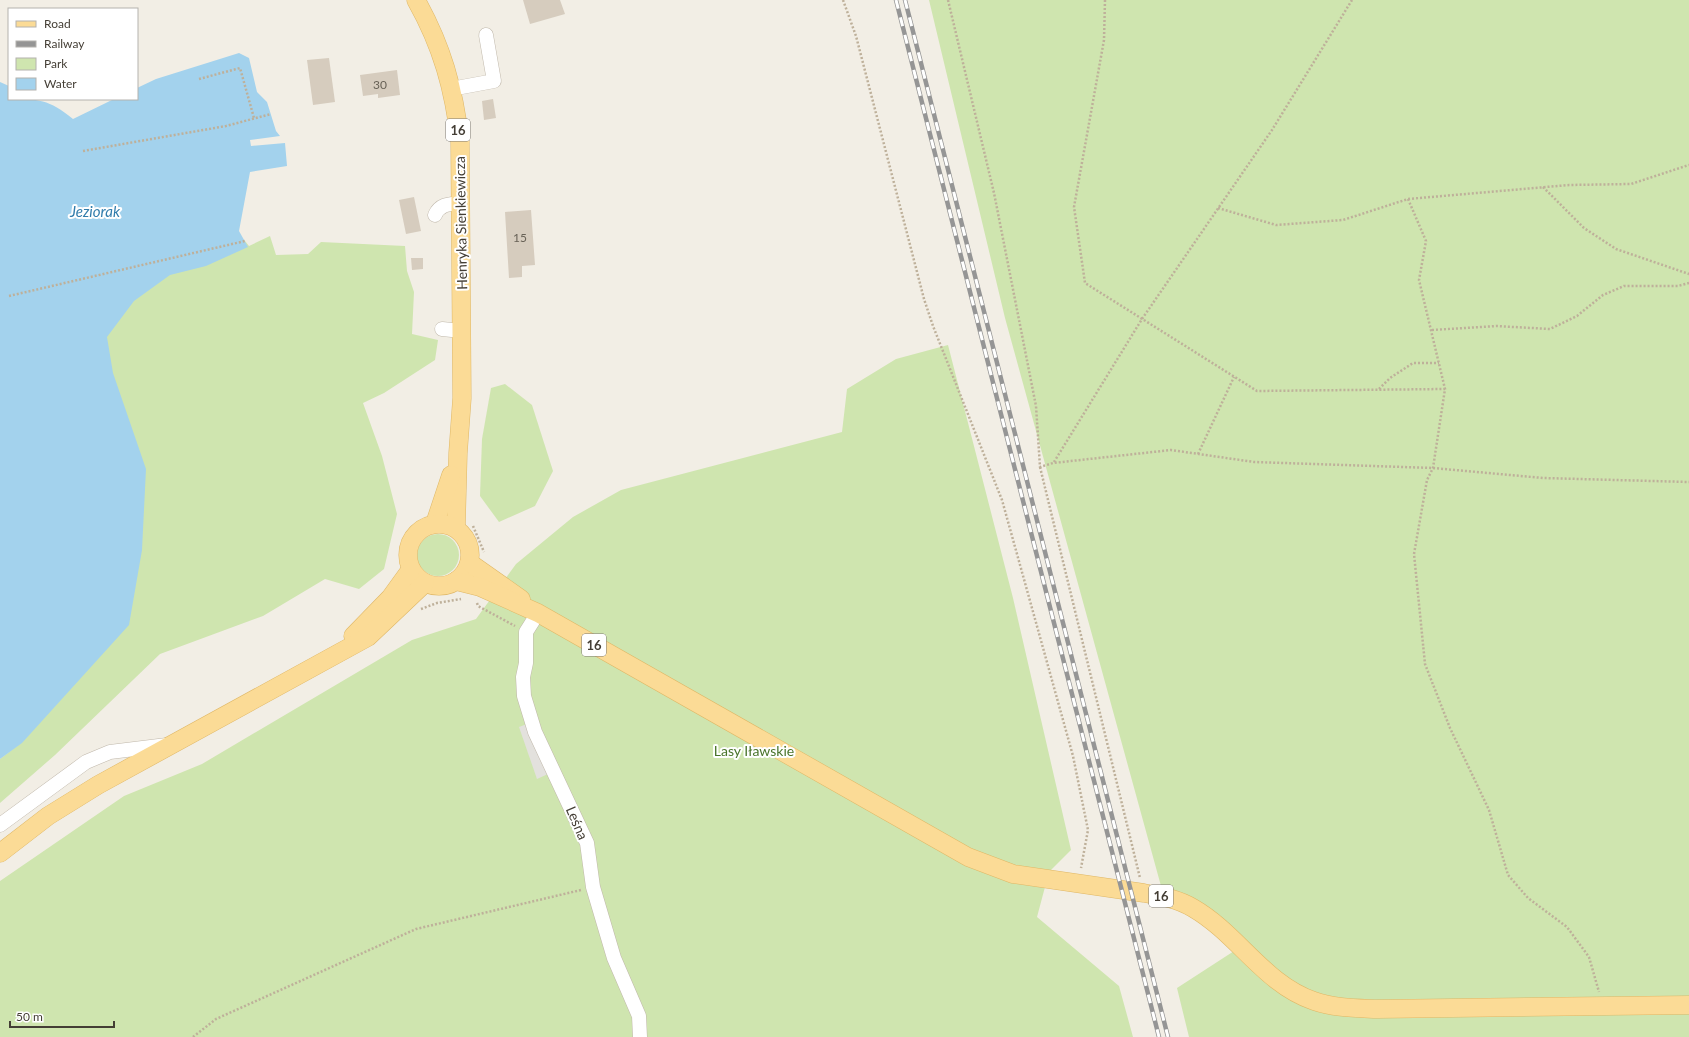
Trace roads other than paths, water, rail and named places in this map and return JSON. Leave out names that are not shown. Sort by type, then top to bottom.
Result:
[{"type":"main road","name":"Henryka Sienkiewicza","points":[[416,0],[440,50],[451,89],[460,142],[462,398],[458,453],[456,528]]},
{"type":"main road","name":"Henryka Sienkiewicza","points":[[435,523],[458,453]]},
{"type":"main road","points":[[0,852],[98,785],[368,637],[426,583],[418,578],[411,569],[408,557],[409,546],[414,535],[424,527],[435,523],[446,524],[456,528],[463,534],[471,553],[470,563],[466,572],[456,581]]},
{"type":"main road","name":"16","points":[[470,563],[504,586],[538,613]]},
{"type":"main road","points":[[328,658],[359,631],[390,598],[411,569]]},
{"type":"main road","name":"16","points":[[426,583],[443,586],[456,581],[480,587],[538,613],[968,857],[1013,874],[1144,893],[1174,900],[1194,908],[1215,924],[1258,965],[1284,986],[1314,1001],[1342,1007],[1377,1009],[1689,1005]]},
{"type":"lane","points":[[451,89],[494,81],[486,35]]},
{"type":"lane","points":[[435,215],[438,209],[443,206],[461,203]]},
{"type":"lane","points":[[442,329],[462,331]]},
{"type":"lane","name":"Leśna","points":[[538,613],[526,632],[526,664],[523,677],[524,696],[535,732],[587,843],[593,887],[614,958],[638,1016],[640,1037]]},
{"type":"lane","points":[[0,825],[86,762],[110,752],[171,745]]},
{"type":"water","name":"Jeziorak","points":[[239,53],[249,58],[257,92],[267,102],[276,131],[280,136],[250,140],[251,146],[285,143],[287,166],[250,172],[239,231],[248,247],[206,266],[170,275],[134,301],[107,337],[113,373],[146,469],[142,550],[129,625],[22,743],[0,759],[0,82],[8,86],[8,100],[36,100],[50,104],[65,112],[73,119],[112,100],[138,100],[138,88],[156,79]]},
{"type":"railway","points":[[896,0],[1159,1037]]},
{"type":"railway","points":[[905,0],[1168,1037]]},
{"type":"park label","name":"Lasy Iławskie","points":[[754,751]]}]
